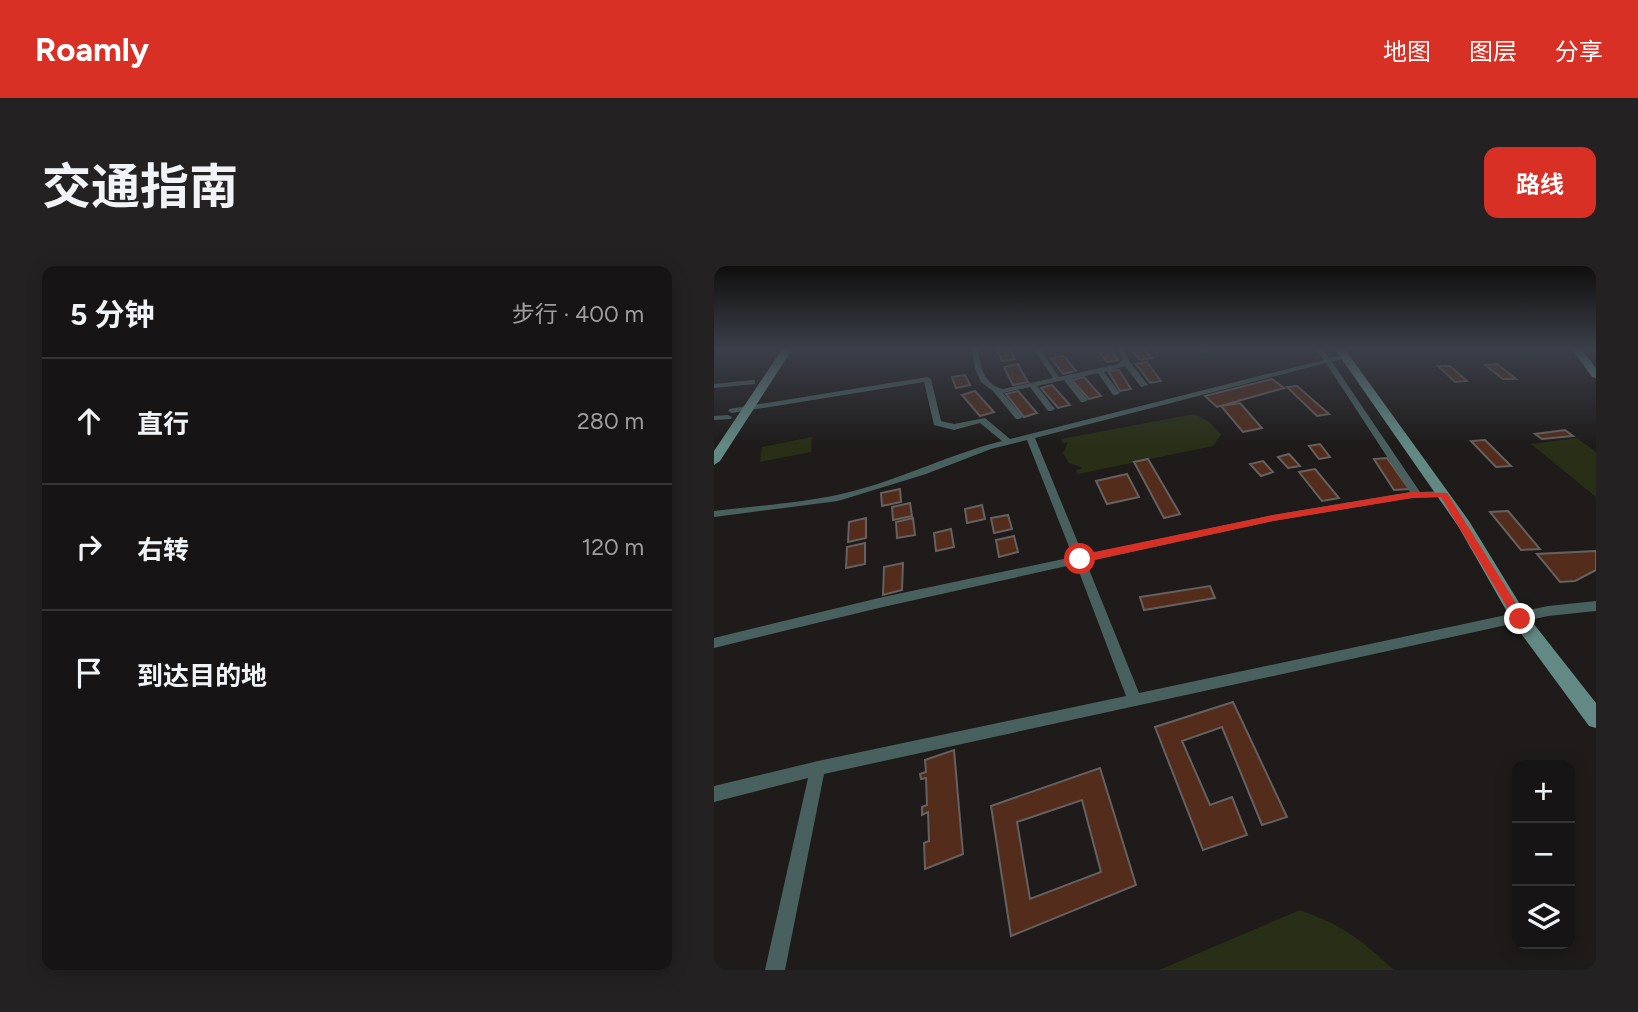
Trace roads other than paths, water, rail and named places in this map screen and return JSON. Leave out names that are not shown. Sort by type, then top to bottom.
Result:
[{"type":"street","points":[[714,461],[766,381]]},
{"type":"street","points":[[714,418],[748,409],[916,381]]},
{"type":"street","points":[[927,381],[937,423],[954,426],[982,420],[1007,442]]},
{"type":"street","points":[[983,381],[989,388],[997,391],[1019,417]]},
{"type":"street","points":[[997,391],[1053,381]]},
{"type":"street","points":[[1064,381],[1084,400]]},
{"type":"street","points":[[1107,381],[1116,393]]},
{"type":"street","points":[[1140,381],[1144,386]]},
{"type":"street","points":[[714,514],[838,498],[1030,435],[1248,381]]},
{"type":"street","points":[[1341,381],[1416,495]]},
{"type":"street","points":[[1363,381],[1444,495],[1520,619],[1596,719]]},
{"type":"street","points":[[714,386],[752,382]]},
{"type":"street","points":[[714,439],[752,382]]},
{"type":"street","points":[[1032,385],[1051,409]]},
{"type":"street","points":[[1030,435],[1135,701]]},
{"type":"street","points":[[714,643],[883,602],[1273,518],[1416,495],[1444,495]]},
{"type":"street","points":[[714,794],[818,768],[1548,611],[1596,606]]},
{"type":"street","points":[[775,970],[818,768]]}]
